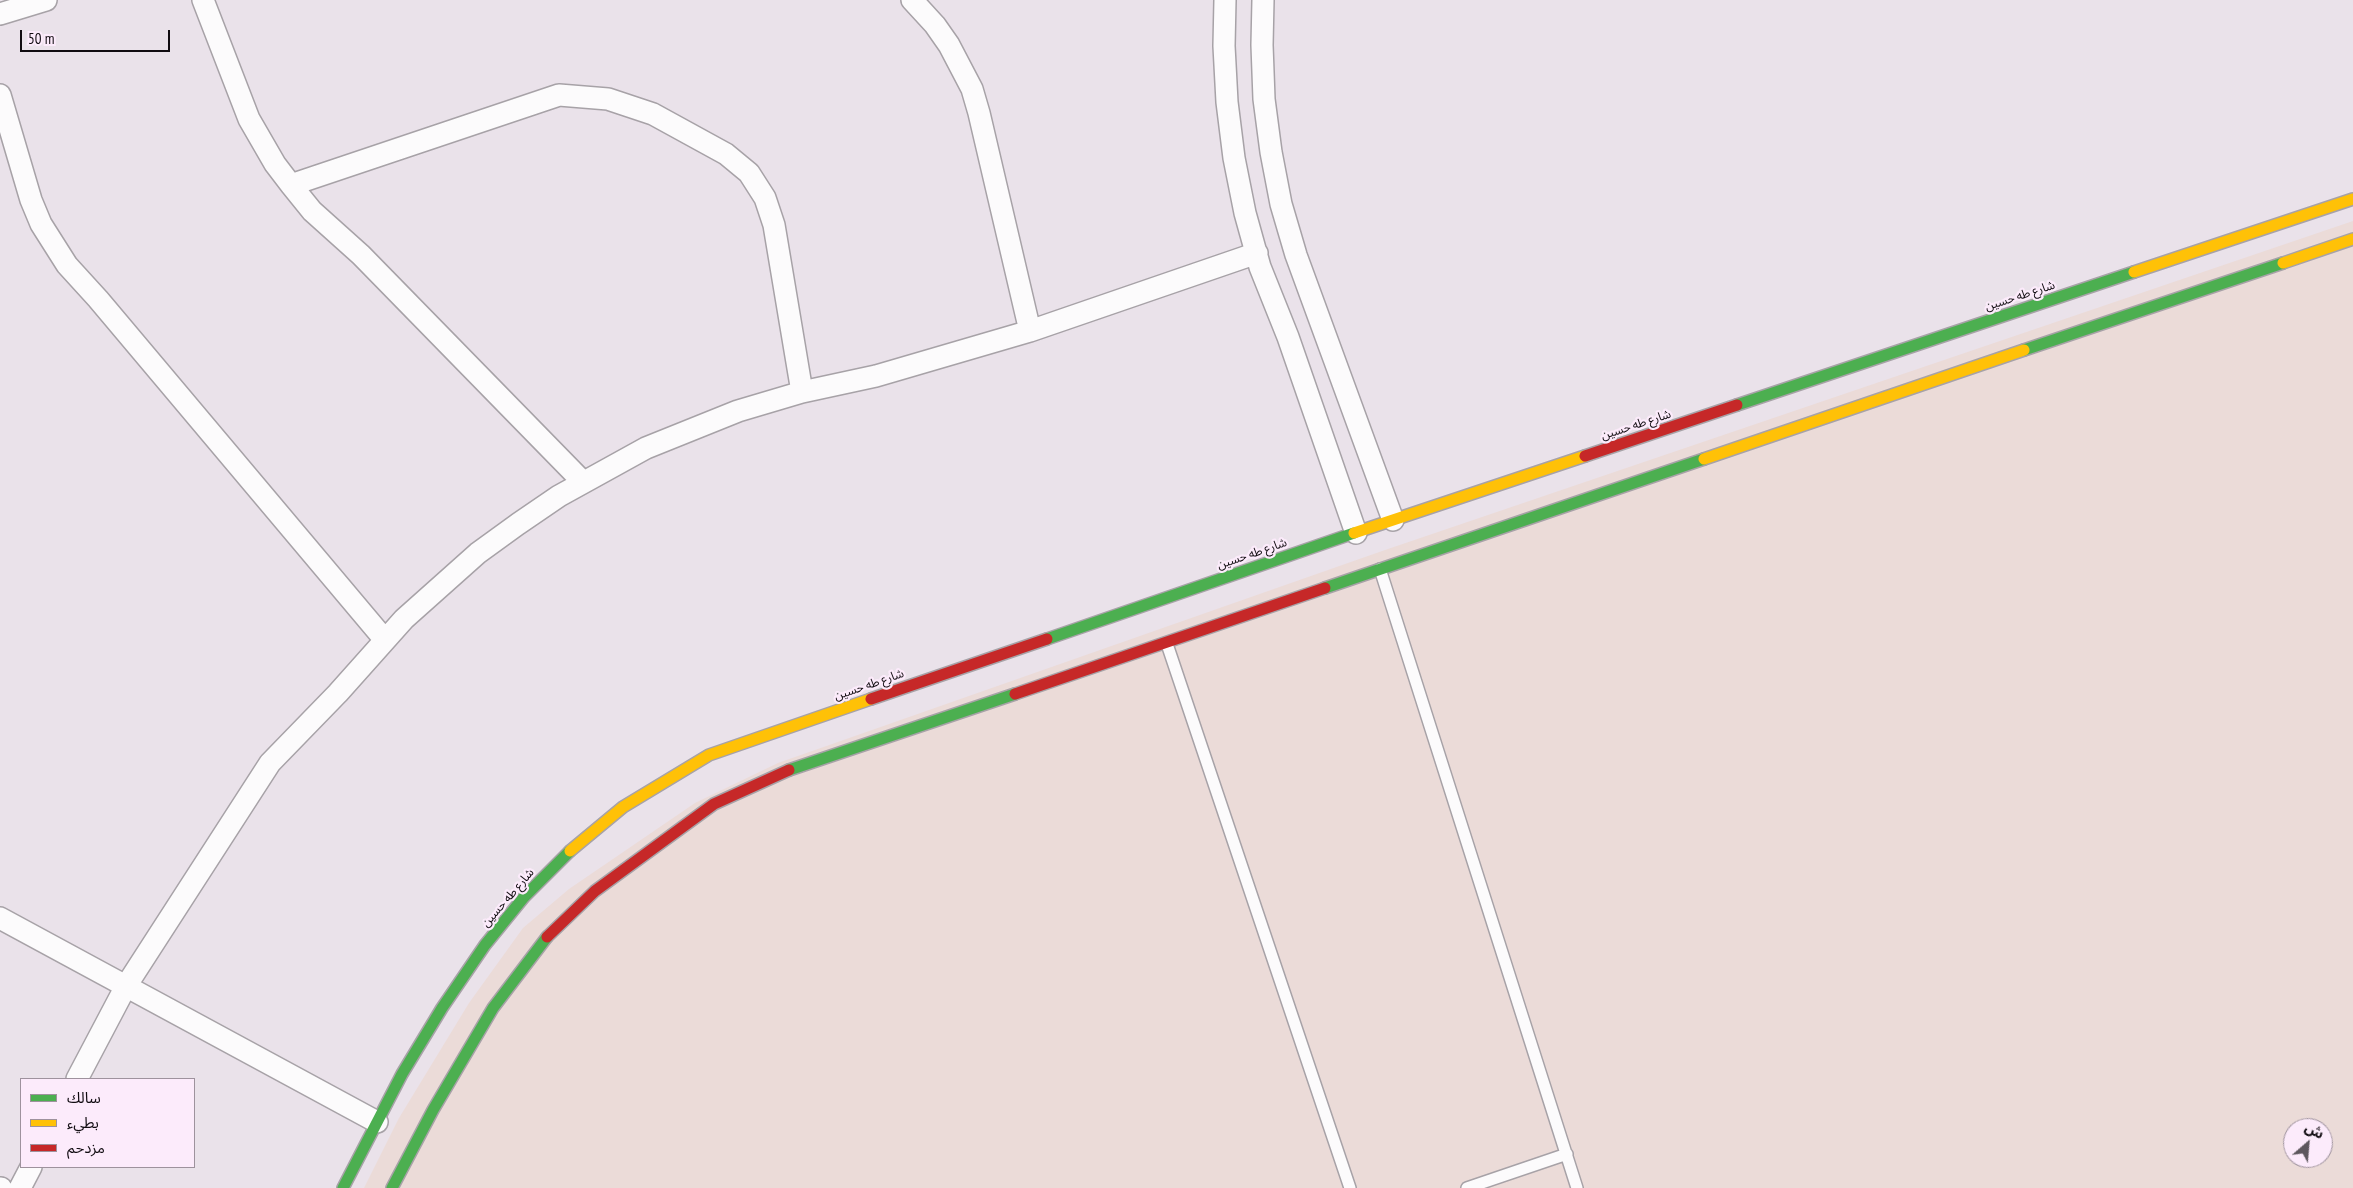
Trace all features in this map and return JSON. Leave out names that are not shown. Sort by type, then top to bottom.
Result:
[{"type":"main road","name":"شارع طه حسين","points":[[343,1188],[402,1074],[442,1008],[485,945],[524,897],[576,845],[623,807],[709,755],[1363,533],[1393,520],[2353,199]]},
{"type":"main road","points":[[392,1188],[433,1110],[493,1008],[547,936],[595,891],[714,804],[800,766],[1166,644],[1378,565],[2353,239]]},
{"type":"street","points":[[0,14],[46,0]]},
{"type":"street","points":[[203,0],[249,119],[275,164],[291,185],[318,216],[368,262],[583,482]]},
{"type":"street","points":[[912,0],[935,25],[949,45],[972,89],[1030,332]]},
{"type":"street","points":[[1225,0],[1224,46],[1228,111],[1234,158],[1245,213],[1257,253],[1363,533]]},
{"type":"street","points":[[1263,0],[1264,99],[1271,152],[1281,204],[1296,255],[1393,520]]},
{"type":"street","points":[[0,95],[31,200],[46,231],[67,264],[385,640]]},
{"type":"street","points":[[291,185],[558,96],[608,99],[653,114],[726,154],[749,173],[765,198],[774,225],[802,392]]},
{"type":"street","points":[[78,1078],[126,986],[270,763],[338,693],[385,640],[440,585],[478,553],[518,524],[583,482],[646,448],[691,428],[738,411],[802,392],[876,376],[1030,332],[1257,253]]},
{"type":"street","points":[[0,918],[377,1122]]},
{"type":"street","points":[[20,1188],[31,1168]]},
{"type":"lane","points":[[1378,565],[1578,1188]]},
{"type":"lane","points":[[1166,644],[1350,1188]]},
{"type":"lane","points":[[1467,1188],[1567,1154]]},
{"type":"shaded area","points":[[2353,221],[2353,1188],[364,1188],[399,1118],[469,1003],[523,928],[569,889],[695,803],[778,763],[1385,550]]},
{"type":"traffic: fast","points":[[2024,350],[2283,263]]},
{"type":"traffic: fast","points":[[1737,405],[2134,272]]},
{"type":"traffic: fast","points":[[1325,588],[1704,459]]},
{"type":"traffic: fast","points":[[1047,639],[1354,533]]},
{"type":"traffic: fast","points":[[789,770],[1015,694]]},
{"type":"traffic: fast","points":[[343,1188],[402,1074],[442,1008],[485,945],[524,897],[570,851]]},
{"type":"traffic: fast","points":[[392,1188],[433,1110],[493,1008],[547,937]]},
{"type":"traffic: slow","points":[[2134,272],[2353,199]]},
{"type":"traffic: slow","points":[[2283,263],[2353,239]]},
{"type":"traffic: slow","points":[[1704,459],[2024,350]]},
{"type":"traffic: slow","points":[[1354,533],[1585,456]]},
{"type":"traffic: slow","points":[[570,851],[623,807],[709,755],[871,699]]},
{"type":"traffic: jam","points":[[1585,456],[1737,405]]},
{"type":"traffic: jam","points":[[1015,694],[1325,588]]},
{"type":"traffic: jam","points":[[871,699],[1047,639]]},
{"type":"traffic: jam","points":[[547,937],[595,891],[714,804],[789,770]]}]
